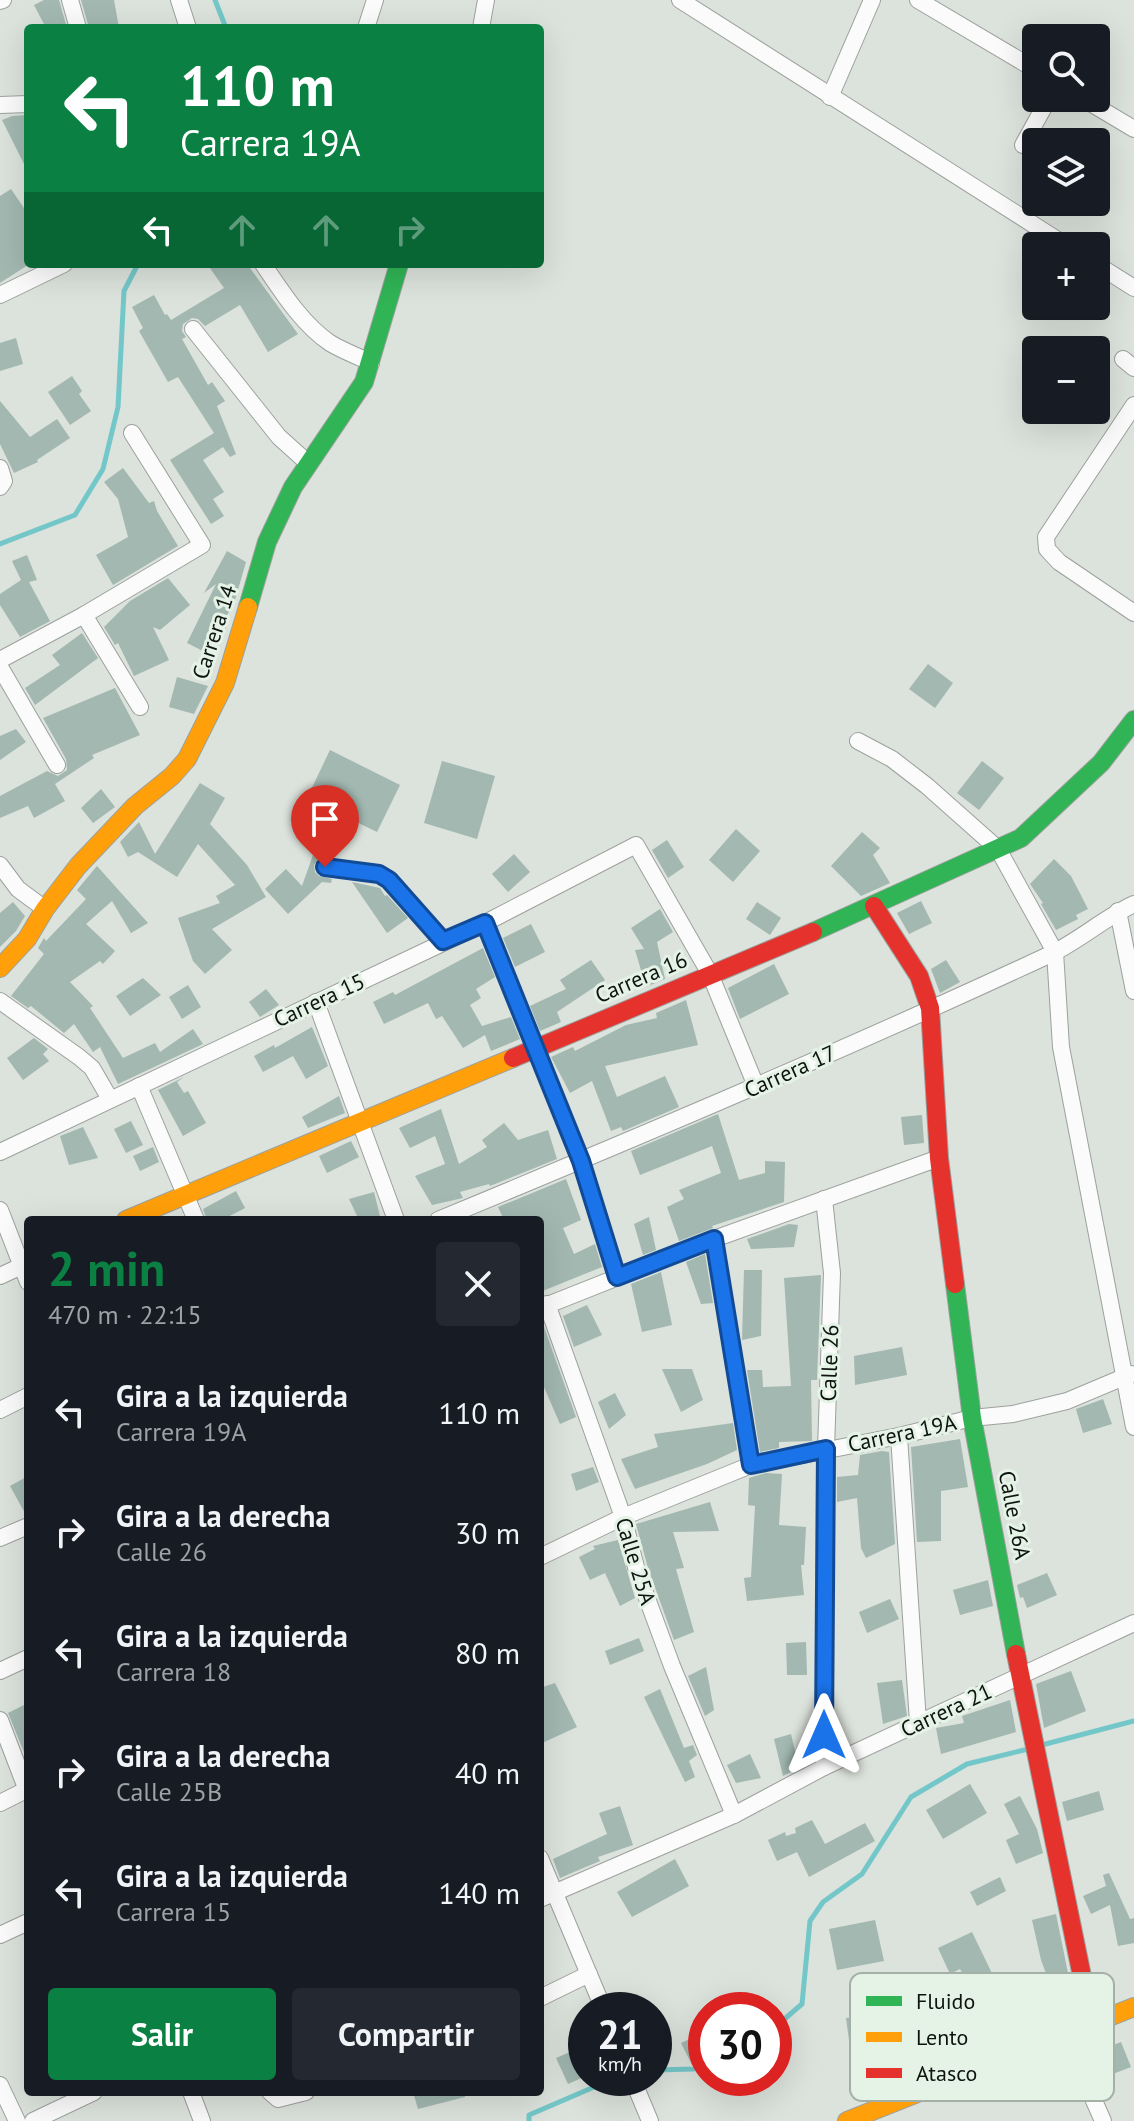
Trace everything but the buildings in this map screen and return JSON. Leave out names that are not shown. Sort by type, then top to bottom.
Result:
[{"type":"street","points":[[70,0],[77,24]]},
{"type":"street","points":[[179,0],[187,24]]},
{"type":"street","points":[[367,24],[375,0]]},
{"type":"street","points":[[482,24],[486,0]]},
{"type":"street","points":[[680,0],[1045,232]]},
{"type":"street","points":[[830,97],[872,0]]},
{"type":"street","points":[[918,0],[1022,62]]},
{"type":"street","points":[[0,105],[24,104]]},
{"type":"street","points":[[1105,112],[1134,129]]},
{"type":"street","points":[[0,295],[56,268]]},
{"type":"street","points":[[266,268],[288,301],[310,325],[330,342],[371,363]]},
{"type":"street","name":"Carrera 14","points":[[0,968],[27,939],[45,909],[78,866],[135,806],[187,759],[225,683],[267,542],[293,487],[364,382],[398,268]]},
{"type":"street","points":[[1110,273],[1134,288]]},
{"type":"street","points":[[193,329],[279,437],[309,464]]},
{"type":"street","points":[[1132,607],[1059,562],[1047,549],[1046,537],[1134,405]]},
{"type":"street","points":[[0,660],[84,615],[202,545],[132,433]]},
{"type":"street","points":[[0,468],[4,481],[0,487]]},
{"type":"street","points":[[84,615],[140,707]]},
{"type":"street","points":[[0,667],[57,765]]},
{"type":"street","name":"Carrera 16","points":[[135,1216],[874,906],[1021,838],[1101,763],[1134,720]]},
{"type":"street","points":[[858,741],[892,759],[998,849],[1055,952],[1061,1047],[1129,1375],[1134,1427]]},
{"type":"street","name":"Carrera 15","points":[[0,1152],[485,923],[636,845],[710,974]]},
{"type":"street","points":[[0,865],[18,889],[45,909]]},
{"type":"street","points":[[325,867],[379,874],[389,880],[443,941]]},
{"type":"street","name":"Carrera 17","points":[[448,1216],[756,1086],[1055,952],[1134,904]]},
{"type":"street","name":"Calle 26A","points":[[874,906],[919,976],[930,1008],[939,1158],[972,1418],[1030,1730],[1083,1973]]},
{"type":"street","points":[[1118,911],[1134,991]]},
{"type":"street","points":[[485,923],[581,1161],[617,1277]]},
{"type":"street","points":[[710,974],[756,1086]]},
{"type":"street","points":[[0,1001],[92,1068],[110,1099]]},
{"type":"street","points":[[316,1002],[395,1216]]},
{"type":"street","points":[[139,1086],[194,1216]]},
{"type":"street","points":[[544,1306],[714,1239],[939,1158]]},
{"type":"street","name":"Calle 26","points":[[824,1199],[832,1273],[826,1449],[824,1767]]},
{"type":"street","points":[[0,1210],[24,1262]]},
{"type":"street","points":[[714,1239],[751,1465]]},
{"type":"street","points":[[0,1276],[24,1264]]},
{"type":"street","name":"Calle 25A","points":[[544,1306],[623,1517],[637,1571],[672,1666],[734,1815]]},
{"type":"street","name":"Carrera 19A","points":[[544,1555],[623,1517],[751,1465],[899,1436],[972,1418],[1013,1414],[1067,1401],[1129,1375]]},
{"type":"street","points":[[0,1410],[24,1398]]},
{"type":"street","points":[[899,1436],[918,1722]]},
{"type":"street","points":[[0,1538],[24,1528]]},
{"type":"street","name":"Carrera 21","points":[[547,1896],[734,1815],[824,1767],[1134,1623]]},
{"type":"street","points":[[0,1671],[24,1660]]},
{"type":"street","points":[[0,1720],[24,1781]]},
{"type":"street","points":[[0,1803],[24,1793]]},
{"type":"street","points":[[547,1896],[596,1992]]},
{"type":"street","points":[[0,1935],[24,1924]]},
{"type":"street","points":[[544,1996],[589,1974]]},
{"type":"street","points":[[1114,2016],[1134,2007]]},
{"type":"street","points":[[0,2085],[17,2121]]},
{"type":"street","points":[[33,2121],[86,2096]]},
{"type":"street","points":[[193,2096],[202,2121]]},
{"type":"street","points":[[640,2096],[650,2121]]},
{"type":"street","points":[[847,2121],[898,2101]]},
{"type":"street","points":[[1094,2101],[1103,2121]]},
{"type":"waterway","points":[[215,0],[224,24]]},
{"type":"waterway","points":[[0,544],[75,515],[103,469],[118,407],[124,291],[136,268]]},
{"type":"waterway","points":[[1038,1746],[1134,1721]]},
{"type":"waterway","points":[[792,2013],[802,2004],[810,1921],[823,1902],[862,1874],[911,1797],[967,1764],[1028,1749]]},
{"type":"waterway","points":[[672,2070],[688,2069]]},
{"type":"waterway","points":[[529,2121],[529,2115],[573,2096]]},
{"type":"traffic: fast","points":[[248,607],[267,542],[293,487],[364,382],[398,268]]},
{"type":"traffic: fast","points":[[813,932],[1021,838],[1101,763],[1134,720]]},
{"type":"traffic: fast","points":[[955,1284],[972,1418],[1016,1654]]},
{"type":"traffic: slow","points":[[0,968],[27,939],[45,909],[78,866],[135,806],[172,776],[187,759],[225,683],[248,607]]},
{"type":"traffic: slow","points":[[136,1216],[513,1058]]},
{"type":"traffic: slow","points":[[1114,2015],[1134,2007]]},
{"type":"traffic: slow","points":[[847,2121],[897,2101]]},
{"type":"traffic: jam","points":[[874,906],[919,976],[930,1008],[939,1158],[955,1284]]},
{"type":"traffic: jam","points":[[513,1058],[813,932]]},
{"type":"traffic: jam","points":[[1016,1654],[1081,1973]]},
{"type":"route","points":[[325,867],[379,874],[389,880],[443,941],[485,923],[581,1161],[617,1277],[714,1239],[751,1465],[826,1449],[824,1735]]}]
